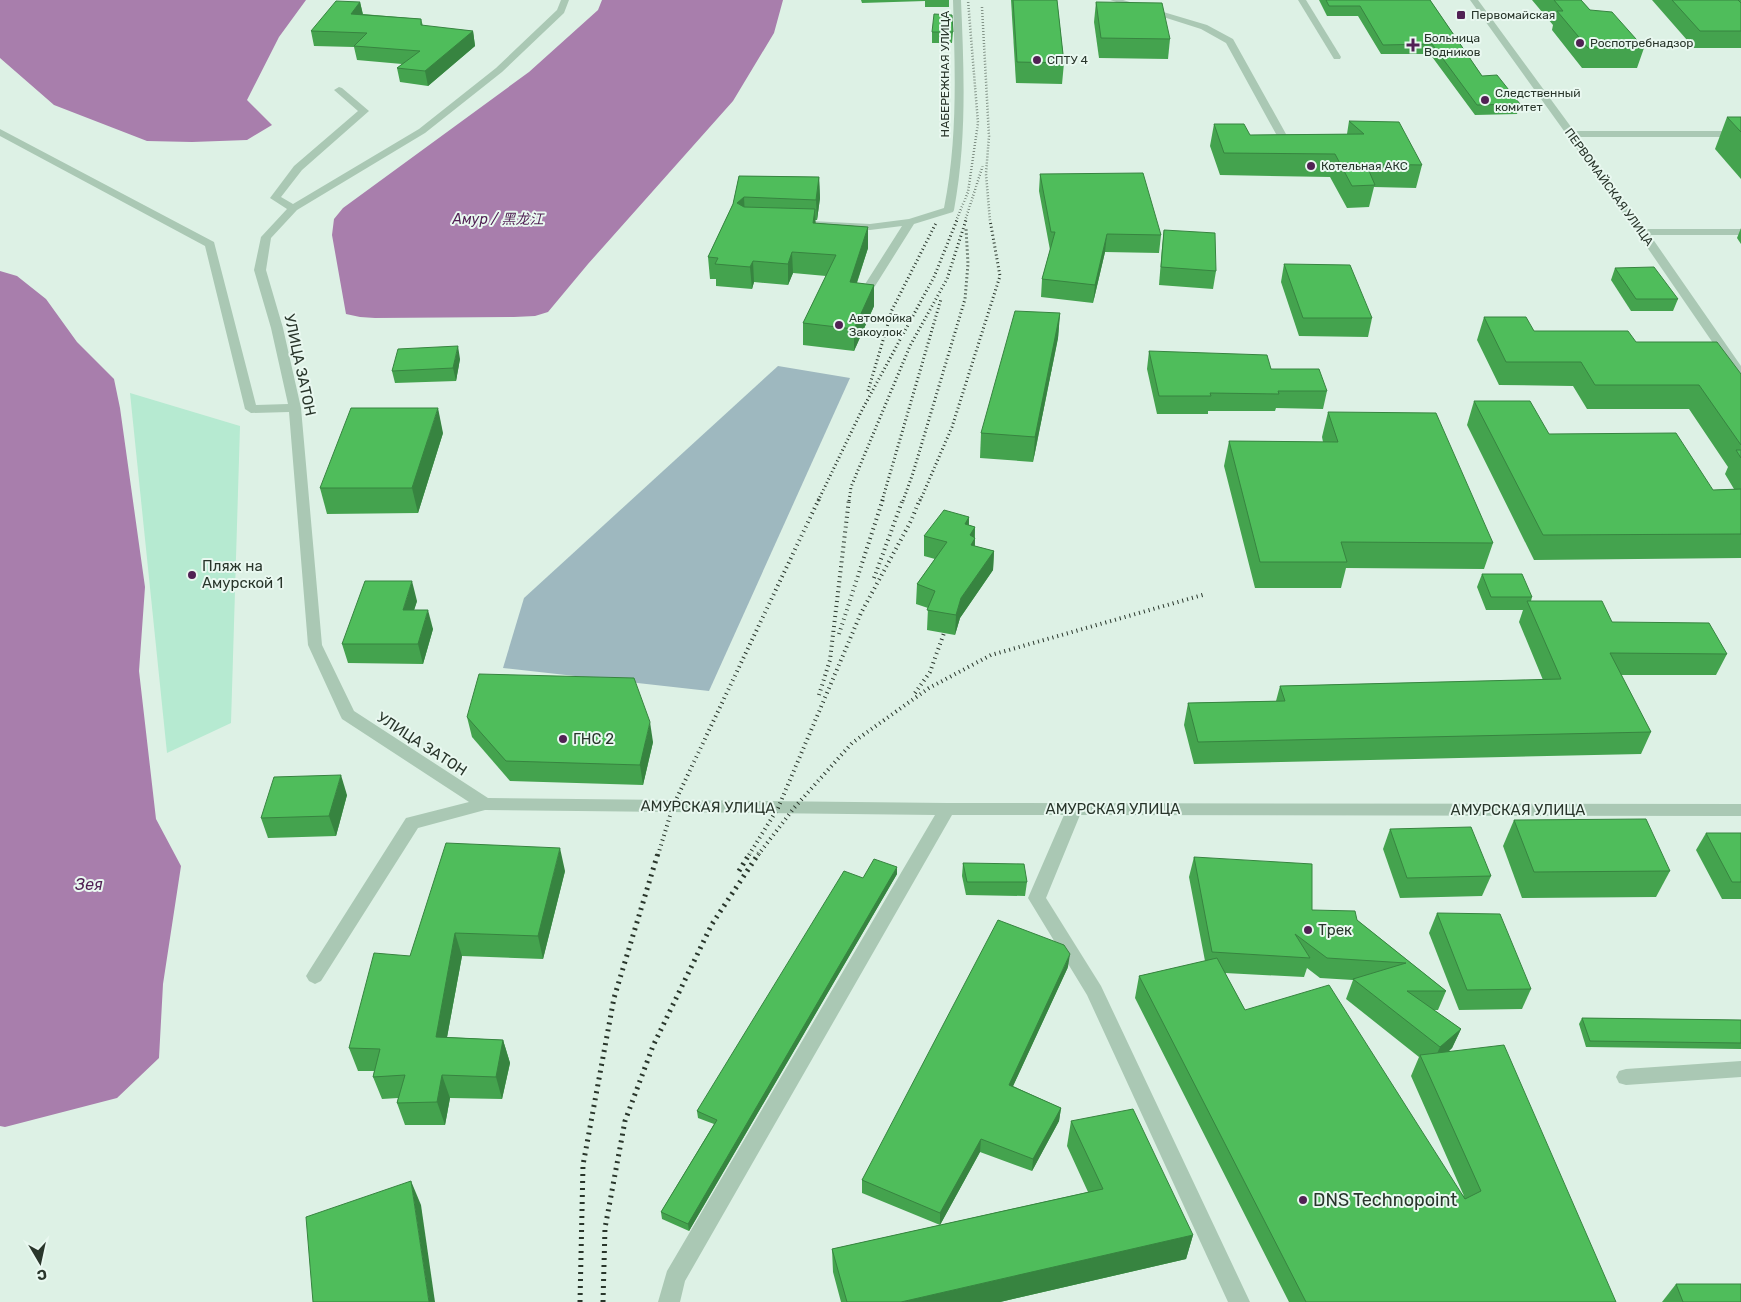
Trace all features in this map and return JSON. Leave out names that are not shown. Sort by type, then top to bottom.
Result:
[{"type":"street","name":"УЛИЦА ЗАТОН","points":[[485,804],[348,715],[315,645],[295,408],[277,328],[260,270],[266,237],[293,208],[422,131],[499,70],[562,11],[565,0]]},
{"type":"street","name":"НАБЕРЕЖНАЯ УЛИЦА","points":[[805,224],[870,228],[910,222],[949,210],[954,189],[961,121],[957,0]]},
{"type":"street","points":[[1114,0],[1204,27],[1230,42],[1286,142]]},
{"type":"street","points":[[1302,0],[1337,57]]},
{"type":"street","name":"ПЕРВОМАЙСКАЯ УЛИЦА","points":[[1474,0],[1642,232],[1741,375]]},
{"type":"street","points":[[293,208],[275,198],[298,168],[364,111],[339,90]]},
{"type":"street","points":[[0,132],[210,244],[251,409],[295,408]]},
{"type":"street","points":[[1570,134],[1741,134]]},
{"type":"street","points":[[861,300],[910,222]]},
{"type":"street","points":[[1642,232],[1741,232]]},
{"type":"street","name":"АМУРСКАЯ УЛИЦА","points":[[315,976],[412,823],[485,804],[947,809],[1741,810]]},
{"type":"street","points":[[1075,808],[1037,898],[1094,991],[1239,1302]]},
{"type":"street","points":[[669,1302],[675,1278],[947,809]]},
{"type":"street","points":[[1626,1077],[1741,1069]]},
{"type":"shaded area","points":[[778,366],[850,378],[709,691],[503,668],[524,598]]},
{"type":"sand","name":"Пляж на Амурской 1","points":[[130,393],[240,426],[231,723],[167,753]]},
{"type":"water","points":[[0,0],[306,0],[279,37],[247,100],[272,125],[247,140],[192,142],[147,141],[54,105],[0,58]]},
{"type":"water","name":"Амур / 黑龙江","points":[[602,0],[783,0],[774,33],[733,101],[588,264],[548,312],[535,316],[514,317],[375,318],[346,314],[332,235],[334,219],[343,208],[529,72],[598,10]]},
{"type":"water","name":"Зея","points":[[0,271],[17,276],[46,299],[77,342],[114,379],[120,408],[145,587],[139,671],[156,819],[181,866],[163,984],[159,1058],[117,1098],[5,1127],[0,1126]]},
{"type":"building","points":[[1013,0],[1057,0],[1064,63],[1017,62]]},
{"type":"building","points":[[1326,0],[1430,0],[1482,76],[1497,75],[1520,104],[1477,105],[1432,44],[1383,45],[1360,6],[1329,6]]},
{"type":"building","points":[[1554,0],[1581,0],[1590,10],[1612,12],[1644,48],[1588,48],[1557,11],[1563,11]]},
{"type":"building","points":[[1672,0],[1738,0],[1741,3],[1741,31],[1700,31]]},
{"type":"building","points":[[336,1],[360,2],[351,14],[421,19],[421,25],[473,31],[425,71],[397,68],[420,51],[354,46],[367,33],[311,31]]},
{"type":"building","points":[[1096,2],[1162,3],[1170,39],[1101,38]]},
{"type":"building","points":[[934,14],[952,15],[953,32],[932,32]]},
{"type":"building","points":[[1727,117],[1741,117],[1741,132]]},
{"type":"building","points":[[1349,121],[1399,122],[1422,165],[1366,164],[1375,185],[1352,186],[1335,154],[1224,153],[1214,124],[1244,124],[1250,135],[1364,134]]},
{"type":"building","points":[[1143,173],[1161,235],[1107,234],[1095,285],[1042,279],[1055,232],[1051,232],[1040,174]]},
{"type":"building","points":[[739,176],[819,177],[816,200],[744,197],[737,203],[744,207],[815,209],[813,223],[868,227],[850,282],[874,285],[854,329],[803,323],[836,255],[792,252],[788,264],[753,261],[750,267],[715,264],[718,258],[708,257],[733,204]]},
{"type":"building","points":[[1164,230],[1215,233],[1216,271],[1161,267]]},
{"type":"building","points":[[1284,264],[1350,265],[1372,318],[1303,318]]},
{"type":"building","points":[[1654,267],[1678,299],[1636,299],[1615,268]]},
{"type":"building","points":[[1015,311],[1060,313],[1035,437],[981,433]]},
{"type":"building","points":[[1484,317],[1526,317],[1534,331],[1628,331],[1636,342],[1717,342],[1741,374],[1741,445],[1699,385],[1595,385],[1581,362],[1506,362]]},
{"type":"building","points":[[458,346],[453,368],[392,371],[398,349]]},
{"type":"building","points":[[1149,351],[1267,355],[1271,369],[1319,369],[1327,391],[1278,391],[1279,394],[1210,393],[1211,396],[1159,396]]},
{"type":"building","points":[[1474,401],[1530,401],[1549,434],[1676,433],[1713,490],[1741,489],[1741,534],[1543,535]]},
{"type":"building","points":[[351,408],[438,408],[412,488],[320,488]]},
{"type":"building","points":[[1328,412],[1436,413],[1493,543],[1341,542],[1347,562],[1260,562],[1229,441],[1338,442]]},
{"type":"building","points":[[1736,450],[1741,450],[1741,458]]},
{"type":"building","points":[[944,510],[969,517],[965,524],[975,527],[970,535],[975,538],[971,545],[994,551],[961,598],[956,615],[927,610],[935,591],[917,584],[947,542],[924,536]]},
{"type":"building","points":[[1482,574],[1522,574],[1532,597],[1491,597]]},
{"type":"building","points":[[365,581],[412,581],[403,610],[428,610],[418,644],[342,644]]},
{"type":"building","points":[[1527,601],[1602,601],[1612,622],[1709,623],[1727,654],[1610,653],[1651,732],[1198,742],[1188,703],[1285,701],[1280,686],[1561,679]]},
{"type":"building","name":"ГНС 2","points":[[479,674],[634,678],[650,722],[640,765],[506,761],[467,717]]},
{"type":"building","points":[[341,775],[329,816],[261,818],[274,777]]},
{"type":"building","points":[[1646,819],[1670,871],[1534,872],[1514,820]]},
{"type":"building","points":[[1471,827],[1491,876],[1407,878],[1390,829]]},
{"type":"building","points":[[1706,833],[1741,833],[1741,882],[1732,882]]},
{"type":"building","points":[[446,843],[560,848],[538,936],[455,933],[436,1037],[503,1040],[496,1077],[442,1075],[437,1102],[397,1103],[405,1075],[373,1077],[380,1049],[349,1048],[374,953],[410,956]]},
{"type":"building","points":[[1194,857],[1312,864],[1312,910],[1355,911],[1357,920],[1446,991],[1407,991],[1461,1029],[1440,1047],[1353,979],[1406,963],[1327,958],[1295,934],[1310,958],[1212,952]]},
{"type":"building","points":[[874,859],[897,867],[688,1224],[661,1212],[717,1120],[697,1111],[844,871],[863,878]]},
{"type":"building","points":[[963,863],[1024,864],[1027,882],[967,882]]},
{"type":"building","points":[[1437,913],[1500,914],[1531,989],[1467,990]]},
{"type":"building","points":[[998,920],[1064,945],[1070,954],[1009,1085],[1061,1108],[1033,1159],[981,1139],[940,1213],[862,1180]]},
{"type":"building","points":[[1217,958],[1245,1010],[1329,985],[1465,1199],[1481,1191],[1420,1055],[1504,1045],[1616,1302],[1306,1302],[1139,976]]},
{"type":"building","points":[[1582,1018],[1741,1020],[1741,1043],[1590,1041]]},
{"type":"building","points":[[1133,1109],[1193,1235],[901,1302],[847,1302],[832,1249],[1103,1189],[1071,1121]]},
{"type":"building","points":[[411,1181],[429,1302],[313,1302],[306,1217]]},
{"type":"building","points":[[1676,1284],[1741,1284],[1741,1302],[1683,1302]]},
{"type":"railway","points":[[956,221],[968,192],[978,123],[968,0]]},
{"type":"railway","points":[[982,7],[989,136],[986,174],[990,221]]},
{"type":"railway","points":[[965,221],[983,165]]},
{"type":"railway","points":[[818,501],[861,412],[934,277],[957,220]]},
{"type":"railway","points":[[849,501],[851,487],[910,346],[947,279],[966,220]]},
{"type":"railway","points":[[920,501],[952,427],[1000,276],[990,220]]},
{"type":"railway","points":[[868,391],[892,310],[936,223]]},
{"type":"railway","points":[[903,501],[965,299],[968,264],[966,228]]},
{"type":"railway","points":[[882,501],[941,299]]},
{"type":"railway","points":[[658,855],[673,806],[819,499]]},
{"type":"railway","points":[[819,695],[830,660],[849,499]]},
{"type":"railway","points":[[839,634],[883,499]]},
{"type":"railway","points":[[874,578],[903,499]]},
{"type":"railway","points":[[749,855],[778,808],[861,613],[911,521],[920,499]]},
{"type":"railway","points":[[758,855],[794,808],[852,743],[929,688],[991,655],[1206,594]]},
{"type":"railway","points":[[915,693],[930,672],[944,633]]},
{"type":"railway","points":[[580,1302],[583,1165],[614,998],[658,853]]},
{"type":"railway","points":[[739,871],[750,853]]},
{"type":"railway","points":[[603,1302],[605,1228],[625,1121],[653,1046],[712,924],[759,853]]},
{"type":"place","name":"Первомайская","points":[[1461,15]]},
{"type":"place","name":"Роспотребнадзор","points":[[1580,43]]},
{"type":"place","name":"Больница Водников","points":[[1413,45]]},
{"type":"place","name":"СПТУ 4","points":[[1037,60]]},
{"type":"place","name":"Следственный комитет","points":[[1485,100]]},
{"type":"place","name":"Котельная АКС","points":[[1311,166]]},
{"type":"place","name":"Автомойка Закоулок","points":[[839,325]]},
{"type":"place","name":"Пляж на Амурской 1","points":[[192,575]]},
{"type":"place","name":"ГНС 2","points":[[563,739]]},
{"type":"place","name":"Трек","points":[[1308,930]]},
{"type":"place","name":"DNS Technopoint","points":[[1303,1200]]}]
